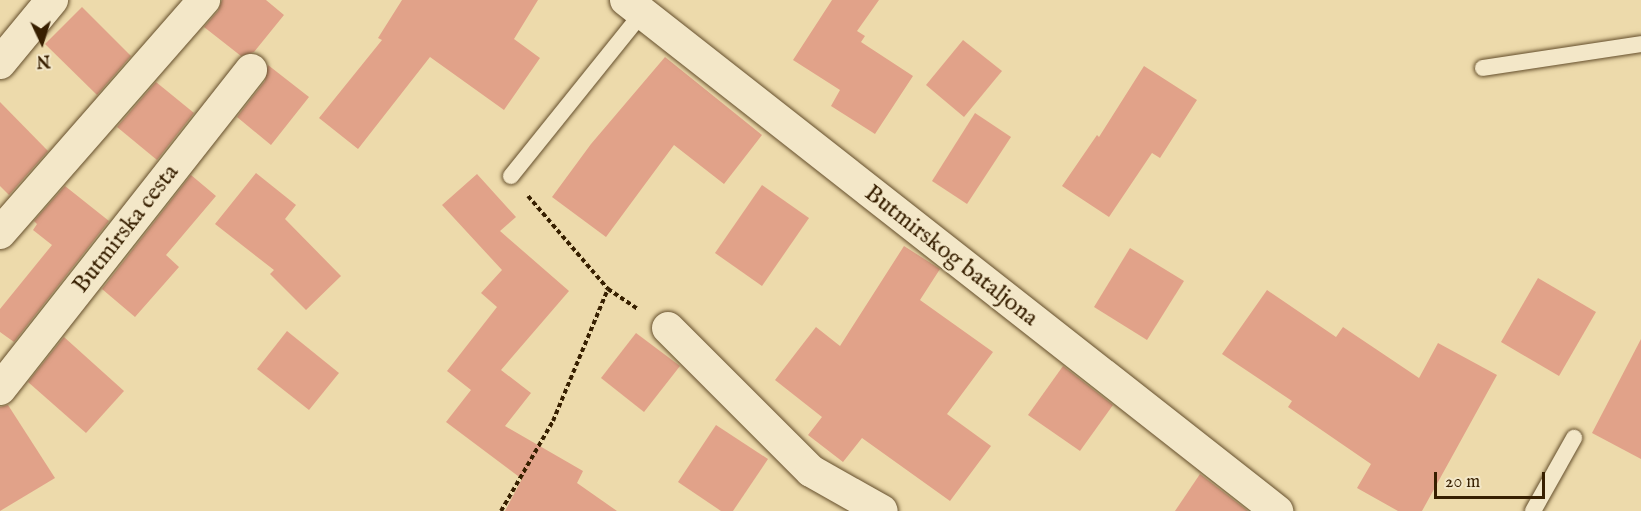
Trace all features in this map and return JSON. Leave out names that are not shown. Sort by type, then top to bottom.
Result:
[{"type":"street","points":[[0,63],[52,0]]},
{"type":"street","points":[[0,233],[204,0]]},
{"type":"street","name":"Butmirskog bataljona","points":[[640,4],[1277,511]]},
{"type":"street","name":"Butmirska cesta","points":[[0,389],[251,70]]},
{"type":"street","points":[[668,328],[811,471],[882,511]]},
{"type":"lane","points":[[511,176],[640,4]]},
{"type":"lane","points":[[1483,68],[1641,44]]},
{"type":"lane","points":[[1533,511],[1574,438]]},
{"type":"path","points":[[511,176],[608,289],[668,328]]},
{"type":"path","points":[[501,511],[553,421],[608,289]]},
{"type":"building","points":[[222,0],[266,0],[284,15],[254,52],[241,56],[204,27],[218,11]]},
{"type":"building","points":[[402,0],[538,0],[514,39],[540,58],[504,110],[430,57],[358,149],[319,118],[382,40],[378,38]]},
{"type":"building","points":[[832,0],[879,0],[857,31],[865,36],[861,42],[913,76],[875,134],[831,106],[840,90],[793,60]]},
{"type":"building","points":[[82,7],[131,56],[97,95],[45,44]]},
{"type":"building","points":[[963,40],[1002,71],[964,117],[926,85]]},
{"type":"building","points":[[665,57],[762,135],[724,184],[674,145],[606,237],[552,197],[591,144]]},
{"type":"building","points":[[268,65],[309,97],[271,145],[237,117],[265,81]]},
{"type":"building","points":[[1144,66],[1197,100],[1160,158],[1152,153],[1109,217],[1062,186],[1097,135],[1099,137]]},
{"type":"building","points":[[156,82],[194,113],[157,160],[117,127]]},
{"type":"building","points":[[0,102],[48,151],[9,195],[0,186]]},
{"type":"building","points":[[975,113],[1011,137],[967,204],[932,181]]},
{"type":"building","points":[[256,173],[296,205],[285,219],[341,276],[306,310],[270,274],[274,270],[215,224]]},
{"type":"building","points":[[477,174],[516,217],[500,231],[569,291],[501,370],[531,393],[505,426],[583,471],[577,483],[617,511],[505,511],[522,479],[446,422],[471,390],[447,371],[497,307],[481,293],[502,270],[442,205]]},
{"type":"building","points":[[191,175],[216,196],[166,255],[179,267],[135,317],[102,289]]},
{"type":"building","points":[[762,185],[809,218],[762,286],[715,253]]},
{"type":"building","points":[[65,186],[109,221],[14,342],[0,332],[0,309],[52,245],[33,230],[37,224],[34,221]]},
{"type":"building","points":[[904,246],[940,269],[920,300],[993,352],[947,414],[991,446],[950,501],[862,438],[843,462],[808,435],[822,417],[775,380],[816,327],[840,346]]},
{"type":"building","points":[[1130,248],[1184,281],[1147,340],[1094,307]]},
{"type":"building","points":[[1538,278],[1596,312],[1559,376],[1501,342]]},
{"type":"building","points":[[1267,290],[1336,337],[1343,327],[1419,378],[1438,343],[1497,375],[1422,511],[1398,511],[1357,488],[1371,464],[1288,407],[1292,401],[1222,354]]},
{"type":"building","points":[[287,331],[339,373],[309,410],[257,369]]},
{"type":"building","points":[[636,333],[680,366],[644,412],[601,378]]},
{"type":"building","points":[[64,337],[124,391],[86,433],[28,382]]},
{"type":"building","points":[[1641,339],[1641,459],[1592,433]]},
{"type":"building","points":[[1063,366],[1113,405],[1080,451],[1028,415]]},
{"type":"building","points":[[8,405],[55,478],[0,511],[0,407]]},
{"type":"building","points":[[716,425],[768,459],[733,511],[721,511],[678,482]]},
{"type":"building","points":[[1200,474],[1248,511],[1175,511]]}]
